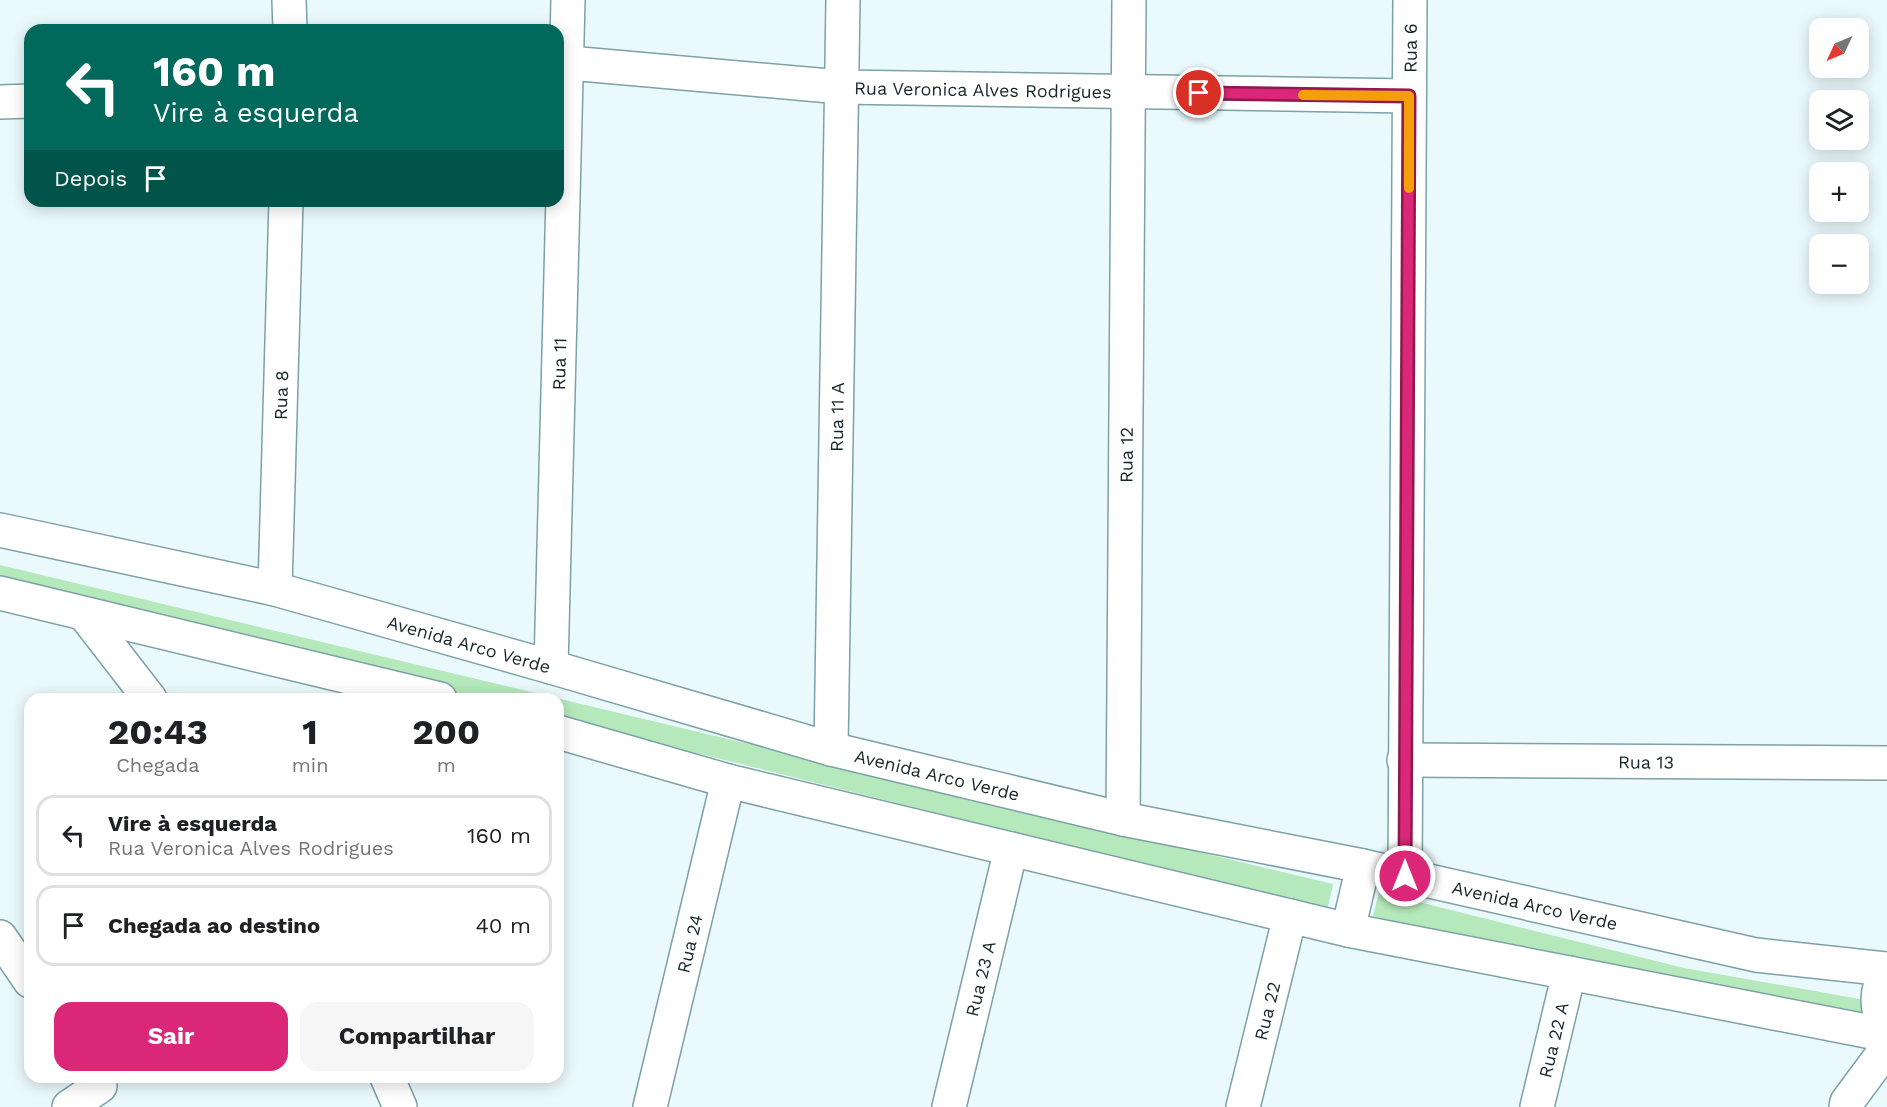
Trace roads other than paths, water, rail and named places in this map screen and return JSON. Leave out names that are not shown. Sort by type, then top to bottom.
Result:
[{"type":"street","points":[[289,0],[290,24]]},
{"type":"street","name":"Rua 11","points":[[564,50],[568,0]]},
{"type":"street","name":"Rua 11 A","points":[[831,749],[843,0]]},
{"type":"street","name":"Rua 12","points":[[1123,819],[1130,0]]},
{"type":"street","name":"Rua 6","points":[[1409,96],[1410,0]]},
{"type":"street","name":"Rua Veronica Alves Rodrigues","points":[[564,62],[841,87],[1409,96]]},
{"type":"street","points":[[1405,876],[1409,96]]},
{"type":"street","points":[[0,102],[24,101]]},
{"type":"street","name":"Rua 8","points":[[275,589],[286,207]]},
{"type":"street","name":"Rua 11","points":[[551,667],[560,207]]},
{"type":"street","name":"Avenida Arco Verde","points":[[0,530],[275,589],[831,749],[1123,819],[1363,866],[1756,955],[1887,970]]},
{"type":"street","points":[[0,593],[415,693]]},
{"type":"street","points":[[85,615],[145,693]]},
{"type":"street","points":[[564,734],[728,781],[1348,930],[1887,1035]]},
{"type":"street","name":"Rua 13","points":[[1404,760],[1887,763]]},
{"type":"street","name":"Rua 24","points":[[650,1107],[728,781]]},
{"type":"street","name":"Rua 23 A","points":[[949,1107],[1011,849]]},
{"type":"street","points":[[1348,930],[1363,866]]},
{"type":"street","name":"Rua 22","points":[[1243,1107],[1290,916]]},
{"type":"street","points":[[0,937],[24,972]]},
{"type":"street","points":[[1887,970],[1878,991],[1877,1003],[1880,1016],[1887,1028]]},
{"type":"street","name":"Rua 22 A","points":[[1537,1107],[1569,973]]},
{"type":"street","points":[[1846,1107],[1847,1102],[1887,1048]]},
{"type":"street","points":[[390,1083],[400,1107]]},
{"type":"street","points":[[69,1107],[103,1090]]}]
